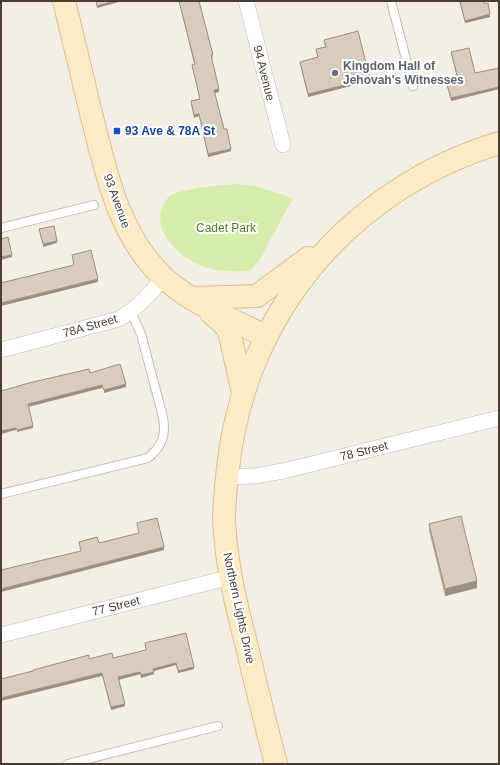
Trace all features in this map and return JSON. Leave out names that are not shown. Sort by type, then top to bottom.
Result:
[{"type":"main road","name":"93 Avenue","points":[[64,1],[102,156],[115,202],[133,240],[163,276],[179,290],[265,336]]},
{"type":"main road","name":"Northern Lights Drive","points":[[276,764],[231,577],[224,519],[227,477],[235,420],[243,393],[265,336],[293,289],[346,230],[400,187],[446,162],[499,143]]},
{"type":"main road","points":[[192,298],[257,296],[346,230]]},
{"type":"main road","points":[[192,298],[223,323],[229,331],[243,393]]},
{"type":"street","name":"94 Avenue","points":[[246,1],[283,145]]},
{"type":"street","name":"78A Street","points":[[1,350],[119,319],[131,312],[150,295],[163,276]]},
{"type":"street","name":"78 Street","points":[[227,477],[255,476],[283,471],[499,418]]},
{"type":"street","name":"77 Street","points":[[1,635],[231,577]]},
{"type":"lane","points":[[391,1],[413,86]]},
{"type":"lane","points":[[1,228],[94,205]]},
{"type":"lane","points":[[1,494],[148,458],[157,450],[163,441],[165,429],[163,416],[141,334],[131,312]]},
{"type":"lane","points":[[68,764],[218,726]]},
{"type":"green space","name":"Cadet Park","points":[[237,184],[255,186],[293,198],[260,259],[250,271],[221,271],[207,268],[186,258],[168,240],[161,224],[160,216],[166,200],[173,194],[187,190]]},
{"type":"building","points":[[96,1],[115,1],[97,6]]},
{"type":"building","points":[[179,1],[199,1],[213,55],[211,55],[219,89],[214,90],[224,129],[227,129],[231,149],[208,154],[199,114],[194,115],[191,101],[200,99],[192,65],[195,64]]},
{"type":"building","points":[[460,1],[484,1],[485,4],[488,3],[490,14],[465,21]]},
{"type":"building","name":"Kingdom Hall of Jehovah's Witnesses","points":[[358,31],[370,79],[308,94],[300,62],[318,57],[316,49],[326,47],[324,40]]},
{"type":"building","points":[[469,48],[475,73],[499,68],[499,87],[451,98],[446,81],[458,78],[451,52]]},
{"type":"building","points":[[54,226],[57,241],[43,244],[39,229]]},
{"type":"building","points":[[8,237],[12,255],[1,257],[1,239]]},
{"type":"building","points":[[91,250],[98,279],[1,303],[1,283],[74,265],[72,255]]},
{"type":"building","points":[[120,364],[126,384],[104,390],[102,385],[28,404],[33,426],[17,430],[16,428],[1,431],[1,391],[89,369],[90,373]]},
{"type":"building","points":[[461,516],[477,581],[445,589],[429,524]]},
{"type":"building","points":[[157,518],[164,547],[1,589],[1,570],[81,551],[79,542],[97,537],[99,543],[139,533],[137,523]]},
{"type":"building","points":[[186,633],[194,667],[178,671],[176,663],[153,669],[154,672],[141,675],[140,672],[118,677],[125,704],[111,707],[102,673],[1,698],[1,679],[89,655],[89,659],[112,653],[113,658],[146,650],[145,643]]},
{"type":"place","name":"Kingdom Hall of Jehovah's Witnesses","points":[[335,73]]},
{"type":"place","name":"93 Ave & 78A St","points":[[117,131]]}]
